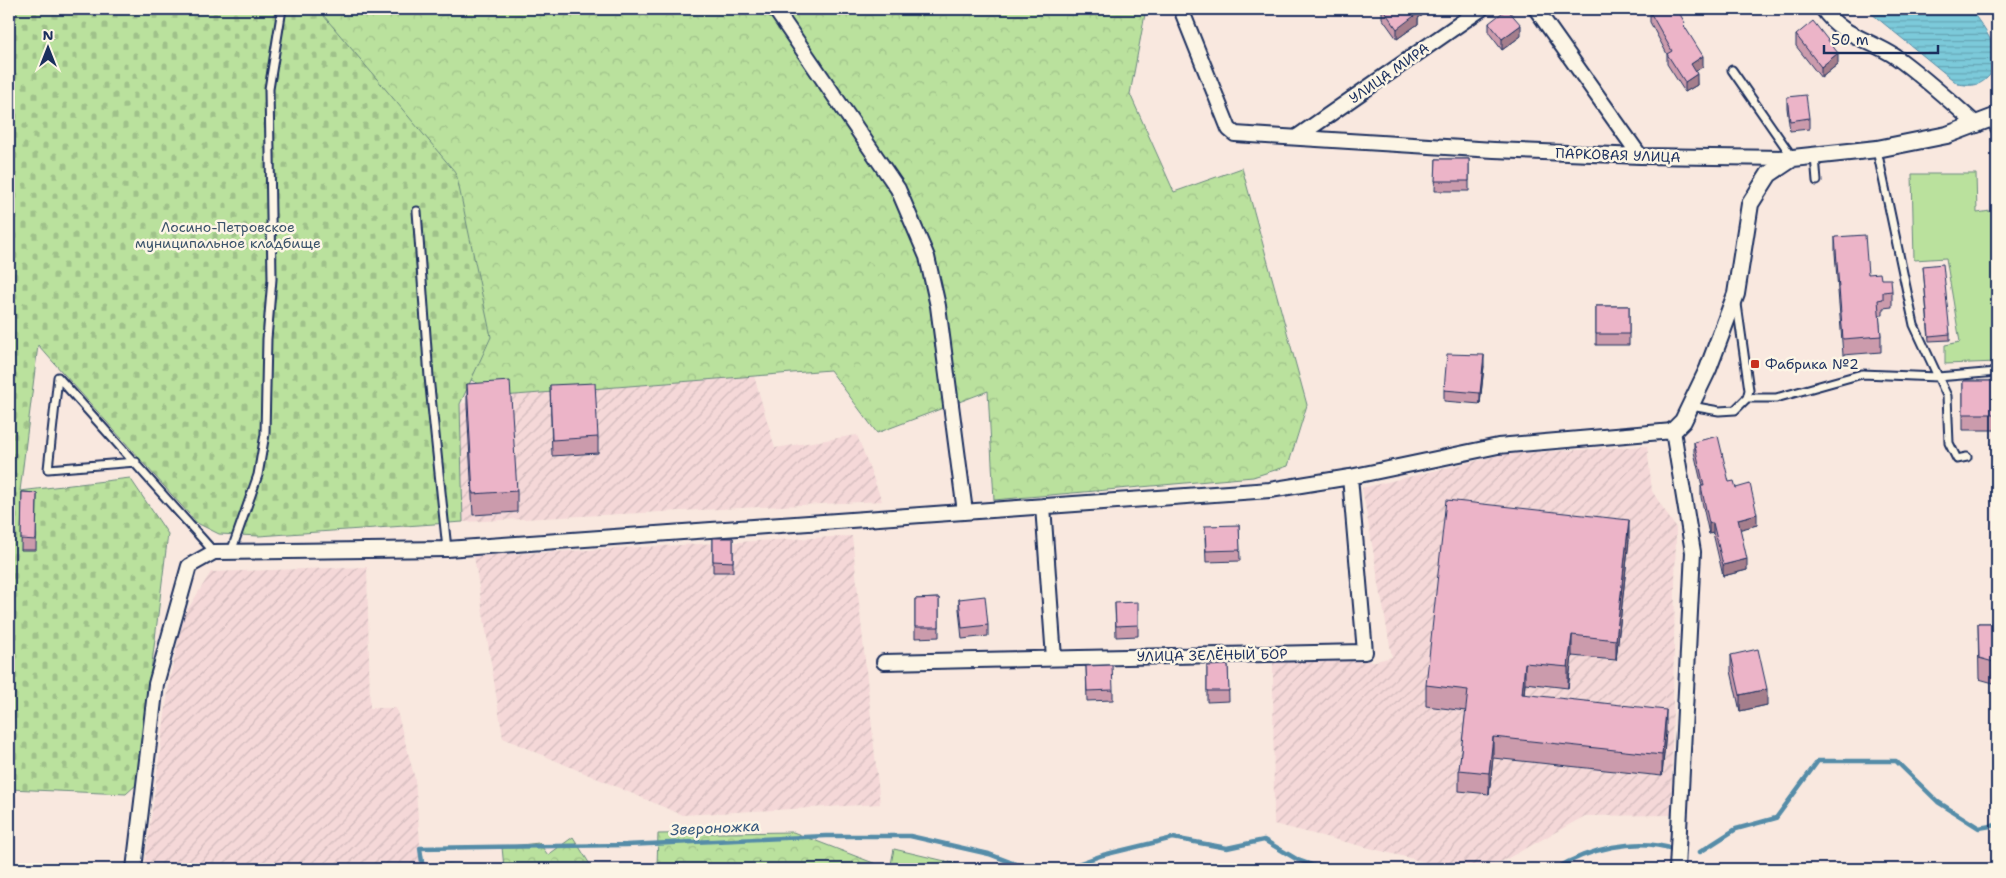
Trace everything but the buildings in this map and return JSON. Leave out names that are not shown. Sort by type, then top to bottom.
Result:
[{"type":"street","points":[[776,9],[898,189],[927,258],[938,306],[965,512]]},
{"type":"street","name":"ПАРКОВАЯ УЛИЦА","points":[[1182,9],[1229,129],[1235,134],[1494,150],[1640,156],[1793,158],[1877,149],[1990,123]]},
{"type":"street","name":"УЛИЦА МИРА","points":[[1297,137],[1481,9]]},
{"type":"street","points":[[1536,9],[1640,156]]},
{"type":"street","points":[[1823,9],[1843,30],[1857,38],[1872,42],[1990,123]]},
{"type":"street","points":[[134,869],[156,684],[189,566],[214,552],[447,549],[1270,490],[1350,477],[1498,446],[1673,431],[1683,421],[1691,406],[1708,369],[1736,294],[1750,204],[1769,174],[1793,158]]},
{"type":"street","points":[[1673,431],[1693,552],[1677,869]]},
{"type":"street","name":"УЛИЦА ЗЕЛЁНЫЙ БОР","points":[[884,662],[1365,652],[1350,477]]},
{"type":"street","points":[[1042,506],[1054,658]]},
{"type":"lane","points":[[231,552],[258,475],[265,434],[267,339],[272,279],[268,89],[282,9]]},
{"type":"lane","points":[[1732,70],[1793,158]]},
{"type":"lane","points":[[1877,149],[1914,325],[1947,396],[1949,443],[1957,459],[1967,456]]},
{"type":"lane","points":[[1815,156],[1817,181]]},
{"type":"lane","points":[[417,211],[429,377],[447,549]]},
{"type":"lane","points":[[1691,406],[1719,411],[1735,410],[1747,398],[1749,390],[1739,333],[1736,294]]},
{"type":"lane","points":[[1747,398],[1776,398],[1862,374],[1938,377],[1997,372]]},
{"type":"lane","points":[[136,462],[48,469],[58,377],[136,462],[214,552]]},
{"type":"shaded area","points":[[754,376],[775,448],[857,435],[882,501],[463,522],[460,404],[503,396]]},
{"type":"shaded area","points":[[1647,446],[1652,491],[1676,528],[1671,815],[1585,816],[1503,861],[1471,869],[1453,869],[1274,824],[1273,662],[1376,661],[1392,657],[1362,488],[1505,454]]},
{"type":"shaded area","points":[[852,536],[880,804],[682,815],[503,738],[474,556]]},
{"type":"shaded area","points":[[367,567],[370,708],[396,708],[415,779],[422,869],[144,869],[170,678],[184,615],[211,572]]},
{"type":"green space","name":"Лосино-Петровское муниципальное кладбище","points":[[9,9],[318,9],[456,173],[491,337],[460,404],[463,522],[259,536],[219,534],[197,523],[38,345],[20,491],[130,478],[168,534],[137,784],[126,794],[9,789]]},
{"type":"green space","points":[[289,9],[1146,9],[1130,94],[1174,192],[1242,168],[1307,405],[1288,466],[1253,477],[994,500],[988,391],[877,433],[830,370],[503,396],[433,361]]},
{"type":"green space","points":[[1912,174],[1976,174],[1977,213],[1997,210],[1997,362],[1945,364],[1945,345],[1960,342],[1946,258],[1914,260]]},
{"type":"green space","points":[[793,832],[876,864],[804,869],[441,869],[447,864],[504,868],[502,847],[539,843],[548,855],[573,837],[591,866],[657,866],[658,834]]},
{"type":"green space","points":[[894,849],[979,869],[890,869]]},
{"type":"water","points":[[1866,9],[1970,9],[1991,41],[1995,59],[1994,68],[1985,80],[1978,84],[1958,84]]},
{"type":"waterway","name":"Звероножка","points":[[1700,852],[1736,829],[1776,818],[1818,761],[1896,761],[1938,802],[1979,828],[1997,825]]},
{"type":"waterway","name":"Звероножка","points":[[423,869],[420,848],[626,845],[826,836],[910,836],[989,854],[1028,869]]},
{"type":"waterway","name":"Звероножка","points":[[1063,869],[1103,855],[1173,838],[1227,848],[1264,840],[1298,860],[1323,869]]},
{"type":"waterway","name":"Звероножка","points":[[1556,869],[1582,856],[1613,847],[1644,844],[1673,849]]},
{"type":"place","name":"Фабрика №2","points":[[1755,364]]}]
